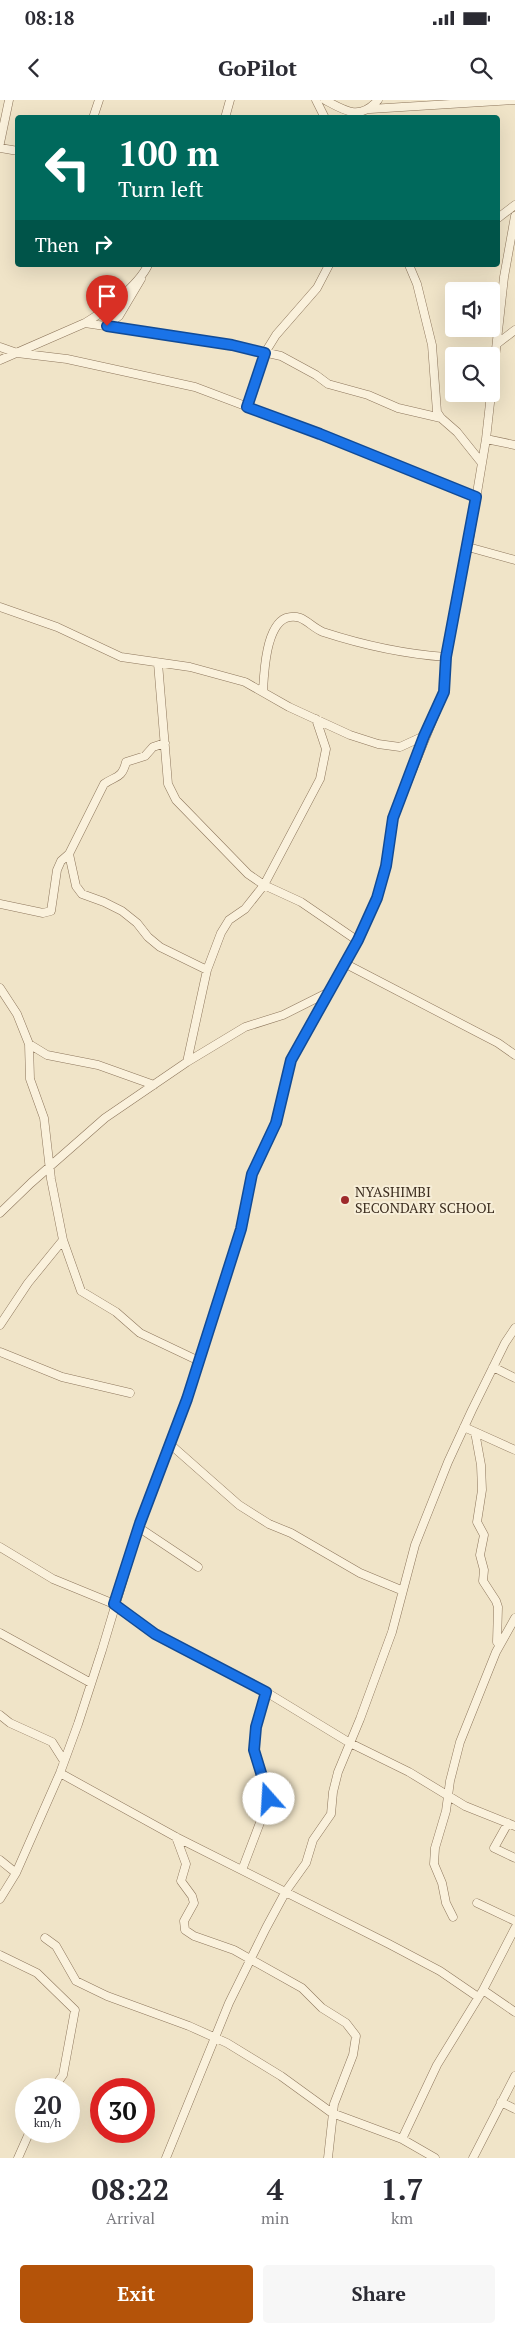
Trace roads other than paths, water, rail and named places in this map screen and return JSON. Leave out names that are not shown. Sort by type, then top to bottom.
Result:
[{"type":"street","points":[[0,143],[9,100]]},
{"type":"street","points":[[94,115],[99,100]]},
{"type":"street","points":[[225,115],[230,100]]},
{"type":"street","points":[[316,100],[324,115]]},
{"type":"street","points":[[325,100],[354,113],[370,109],[515,100]]},
{"type":"street","points":[[370,109],[378,100]]},
{"type":"street","points":[[0,148],[15,150]]},
{"type":"street","points":[[500,217],[515,206]]},
{"type":"street","points":[[0,1899],[16,1872],[60,1773],[91,1683],[138,1527],[171,1445],[199,1361],[241,1229],[252,1174],[276,1123],[286,1073],[291,1060],[358,940],[377,898],[384,875],[393,818],[424,736],[444,692],[446,657],[458,588],[468,548],[486,439],[504,277],[515,216]]},
{"type":"street","points":[[107,326],[119,316],[147,267]]},
{"type":"street","points":[[247,407],[265,353],[276,335],[317,288],[328,267]]},
{"type":"street","points":[[410,267],[417,284],[426,319],[435,371],[436,408],[441,418],[457,432],[481,462]]},
{"type":"street","points":[[0,360],[85,323],[98,315],[143,275]]},
{"type":"street","points":[[85,323],[232,345],[265,353],[292,361],[328,384],[368,395],[398,408],[441,418]]},
{"type":"street","points":[[498,343],[515,330]]},
{"type":"street","points":[[0,347],[17,353],[67,359],[195,388],[320,434],[476,497]]},
{"type":"street","points":[[486,439],[515,445]]},
{"type":"street","points":[[468,548],[515,560]]},
{"type":"street","points":[[0,607],[57,627],[122,657],[212,671],[245,682],[276,700],[350,735],[389,747],[400,747],[424,736]]},
{"type":"street","points":[[263,691],[265,665],[273,628],[285,618],[294,616],[308,621],[321,631],[352,640],[401,653],[446,657]]},
{"type":"street","points":[[158,663],[168,784],[171,794],[248,874],[264,885],[302,902],[358,940]]},
{"type":"street","points":[[187,1062],[207,970],[220,933],[226,922],[245,909],[264,885],[320,779],[326,749],[316,719]]},
{"type":"street","points":[[0,904],[49,913],[52,907],[57,870],[61,862],[69,854],[104,784],[116,779],[126,762],[145,756],[153,747],[165,743]]},
{"type":"street","points":[[69,854],[76,886],[82,894],[122,911],[138,923],[148,937],[160,948],[207,970]]},
{"type":"street","points":[[344,963],[498,1043],[515,1055]]},
{"type":"street","points":[[0,988],[17,1014],[28,1044],[30,1080],[44,1118],[63,1240],[78,1286],[83,1294],[116,1312],[140,1333],[199,1361]]},
{"type":"street","points":[[0,1213],[105,1118],[187,1062],[245,1027],[283,1015],[329,992]]},
{"type":"street","points":[[28,1044],[48,1055],[98,1065],[154,1085]]},
{"type":"street","points":[[0,1325],[28,1283],[63,1240]]},
{"type":"street","points":[[166,2158],[215,2038],[251,1960],[286,1891],[306,1863],[312,1840],[331,1814],[334,1783],[392,1632],[401,1590],[415,1545],[464,1427],[493,1367],[514,1330]]},
{"type":"street","points":[[0,1352],[62,1377],[130,1393]]},
{"type":"street","points":[[493,1367],[515,1378]]},
{"type":"street","points":[[464,1427],[515,1450]]},
{"type":"street","points":[[475,1432],[482,1466],[482,1490],[477,1522],[484,1535],[480,1555],[484,1570],[483,1581],[498,1607],[499,1631],[496,1652]]},
{"type":"street","points":[[171,1445],[246,1510],[269,1524],[291,1533],[360,1573],[401,1590]]},
{"type":"street","points":[[138,1527],[198,1567]]},
{"type":"street","points":[[0,1547],[53,1578],[114,1604],[155,1634],[266,1692],[350,1743],[409,1772],[465,1806],[511,1824],[494,1848],[515,1858]]},
{"type":"street","points":[[454,1917],[446,1903],[442,1883],[433,1859],[460,1742],[496,1652],[515,1618]]},
{"type":"street","points":[[0,1632],[91,1683]]},
{"type":"street","points":[[242,1870],[269,1799],[254,1750],[256,1727],[266,1692]]},
{"type":"street","points":[[0,1715],[10,1723],[52,1742],[64,1761]]},
{"type":"street","points":[[60,1773],[176,1837],[286,1891],[515,2012]]},
{"type":"street","points":[[176,1837],[186,1866],[180,1881],[192,1896],[194,1903],[184,1921],[185,1930],[194,1936],[225,1946],[302,1988],[322,2008],[346,2023],[356,2036],[353,2055],[337,2092],[332,2113],[328,2158]]},
{"type":"street","points":[[0,1860],[16,1872]]},
{"type":"street","points":[[477,1903],[515,1921]]},
{"type":"street","points":[[402,2139],[438,2065],[480,1994],[515,1928]]},
{"type":"street","points":[[45,1938],[56,1946],[76,1982],[107,1996],[148,2009],[215,2038],[282,2076],[332,2113],[402,2139],[435,2158]]},
{"type":"street","points":[[0,1954],[37,1973],[75,2010],[61,2078]]},
{"type":"street","points":[[473,2158],[515,2076]]},
{"type":"street","points":[[501,2102],[515,2109]]},
{"type":"street","points":[[18,2158],[25,2143]]},
{"type":"place","name":"NYASHIMBI SECONDARY SCHOOL","points":[[345,1200]]}]
